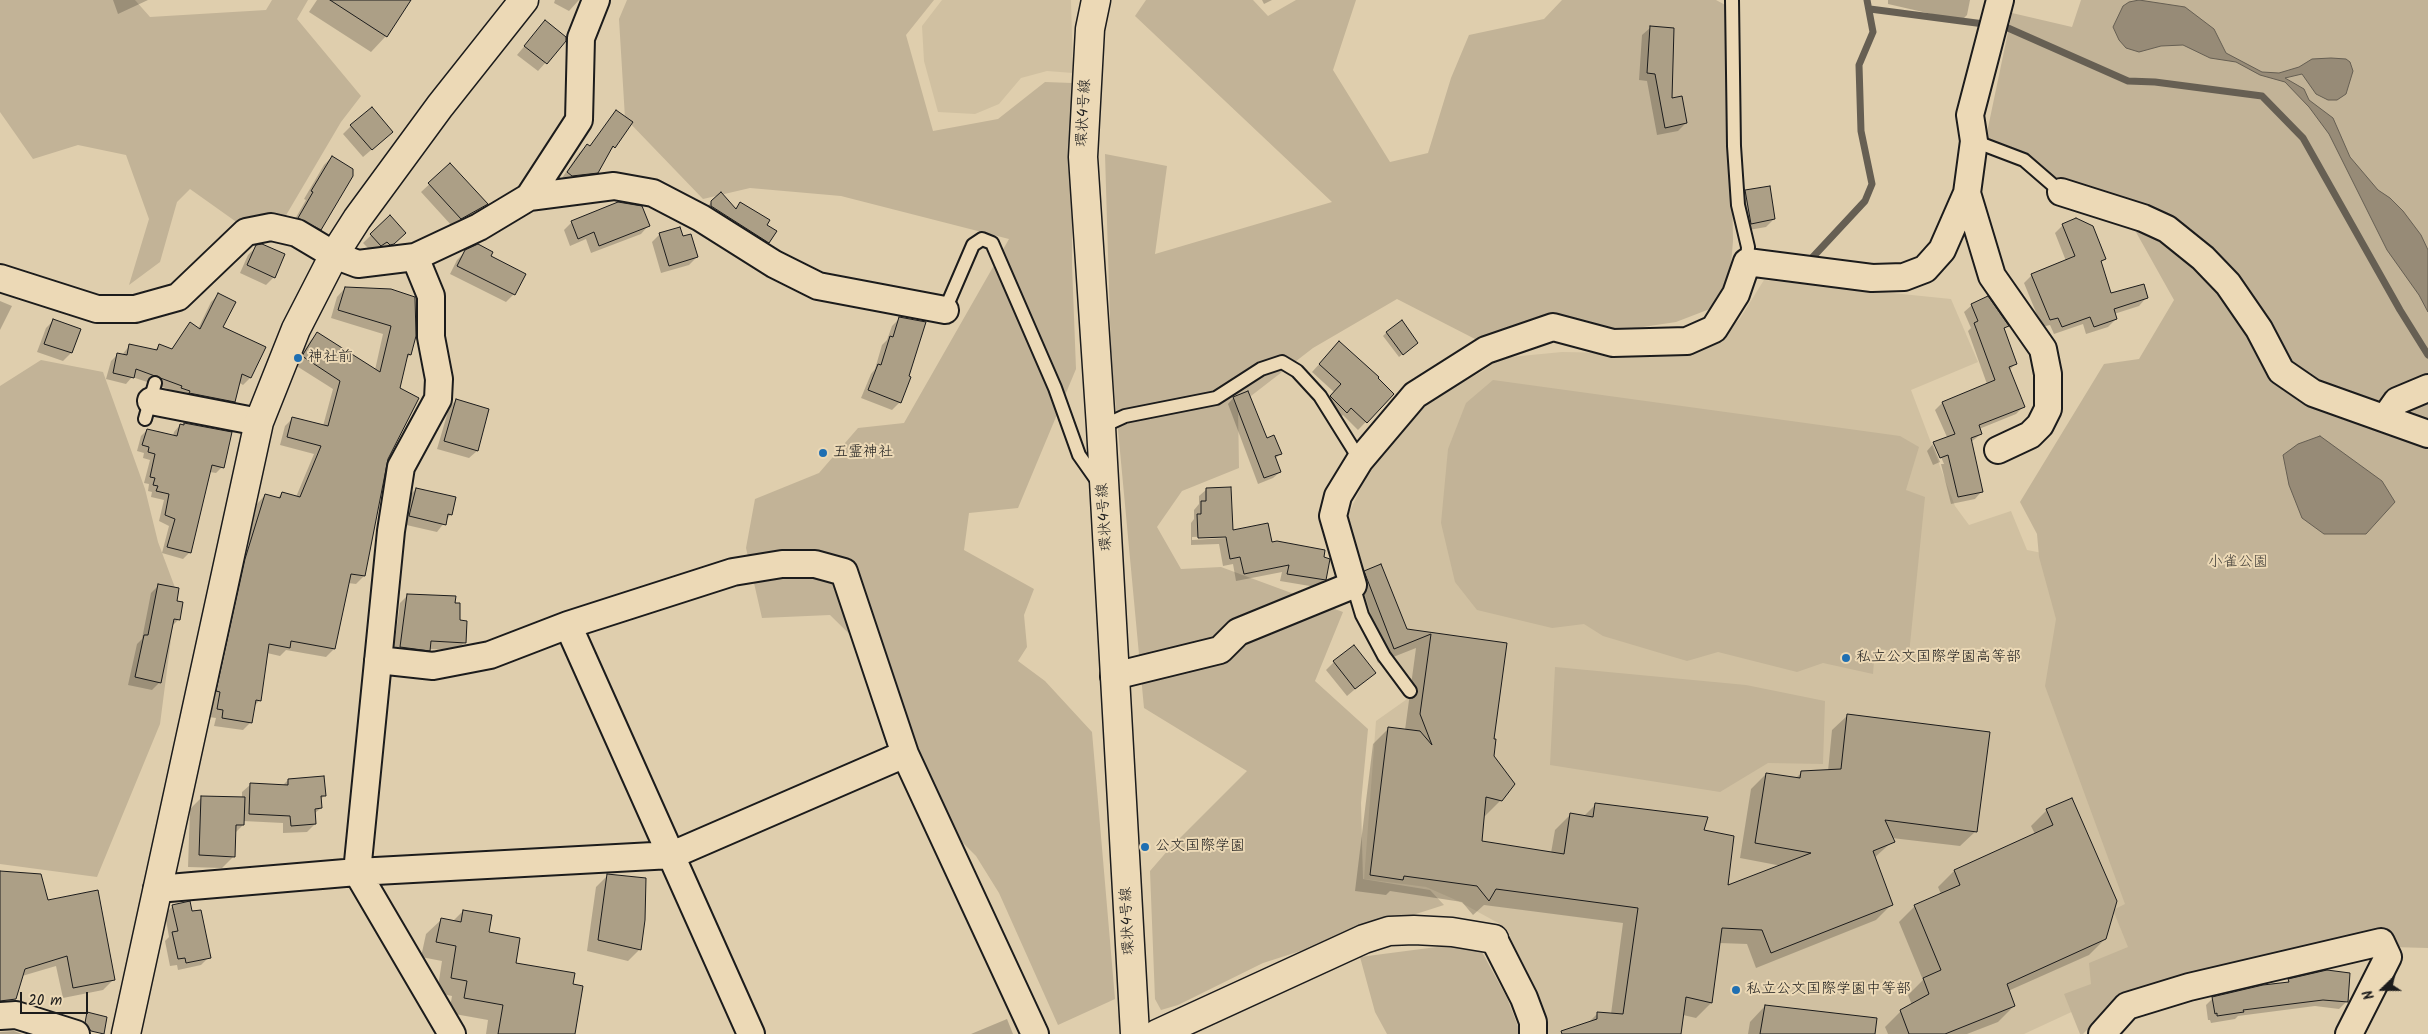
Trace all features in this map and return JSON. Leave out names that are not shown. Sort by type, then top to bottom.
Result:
[{"type":"street","points":[[126,1034],[259,422],[296,329],[334,255],[440,106],[524,0]]},
{"type":"street","points":[[529,197],[578,120],[582,38],[596,0]]},
{"type":"street","name":"環状4号線","points":[[1096,0],[1090,29],[1082,157],[1101,427],[1136,1034]]},
{"type":"street","points":[[1114,676],[1220,650],[1238,632],[1353,585],[1333,516],[1338,496],[1360,460],[1415,394],[1486,350],[1553,328],[1613,343],[1687,341],[1714,329],[1736,294],[1747,262],[1872,278],[1904,278],[1925,269],[1942,250],[1967,193],[1974,141],[1970,116],[2000,0]]},
{"type":"street","points":[[0,278],[97,309],[134,309],[178,298],[246,232],[271,226],[297,233],[334,255],[358,264],[415,257],[480,227],[529,197],[614,186],[653,193],[701,218],[774,264],[818,286],[945,310]]},
{"type":"street","points":[[2061,192],[2143,218],[2167,229],[2203,258],[2228,284],[2259,329],[2281,371],[2313,393],[2428,434]]},
{"type":"street","points":[[1967,193],[1992,276],[2043,349],[2048,374],[2048,408],[2040,425],[2030,435],[1998,450]]},
{"type":"street","points":[[415,257],[431,296],[431,337],[439,379],[438,399],[401,467],[391,531],[357,872],[452,1034]]},
{"type":"street","points":[[2386,418],[2397,401],[2428,389]]},
{"type":"street","points":[[151,401],[259,422]]},
{"type":"street","points":[[378,660],[433,666],[490,655],[568,625],[733,572],[782,564],[815,564],[844,572],[905,754],[1035,1034]]},
{"type":"street","points":[[568,625],[752,1034]]},
{"type":"street","points":[[157,889],[357,872],[672,855],[905,754]]},
{"type":"street","points":[[1157,1034],[1364,939],[1389,931],[1452,932],[1494,939],[1524,998],[1533,1022],[1533,1034]]},
{"type":"street","points":[[2102,1034],[2127,1006],[2189,987],[2381,942],[2388,957],[2349,1034]]},
{"type":"street","points":[[0,1016],[16,1015],[76,1034]]},
{"type":"lane","points":[[1732,0],[1734,146],[1738,205],[1748,246],[1747,262]]},
{"type":"lane","points":[[1974,141],[2024,160],[2061,192]]},
{"type":"lane","points":[[945,310],[973,245],[982,239],[992,242],[1055,388],[1079,455],[1104,490]]},
{"type":"lane","points":[[1101,427],[1125,416],[1216,398],[1262,369],[1282,362],[1296,371],[1320,396],[1360,460]]},
{"type":"lane","points":[[1353,585],[1362,615],[1384,656],[1410,691]]},
{"type":"shaded area","points":[[942,0],[1071,0],[1073,73],[1047,71],[1021,78],[999,104],[975,114],[938,112],[924,61],[922,26]]},
{"type":"shaded area","points":[[2139,0],[2185,7],[2214,29],[2226,53],[2262,72],[2279,73],[2299,67],[2312,59],[2346,59],[2350,62],[2353,71],[2346,94],[2337,100],[2328,100],[2316,94],[2302,74],[2285,78],[2304,89],[2309,100],[2333,118],[2350,157],[2378,190],[2390,198],[2403,211],[2421,235],[2428,250],[2428,312],[2419,295],[2387,250],[2329,134],[2309,107],[2285,82],[2260,75],[2236,62],[2210,58],[2183,45],[2161,46],[2139,52],[2126,48],[2119,40],[2113,27],[2123,6],[2129,2]]},
{"type":"shaded area","points":[[1764,280],[1951,299],[1978,362],[1911,390],[1955,506],[1969,525],[2011,511],[2027,550],[2078,560],[2162,970],[2024,1034],[1539,1034],[1527,970],[1500,924],[1458,901],[1426,887],[1364,879],[1376,721],[1417,692],[1400,671],[1376,629],[1343,526],[1379,449],[1421,404],[1483,371],[1500,358],[1562,352],[1671,354],[1704,345],[1739,320]]},
{"type":"shaded area","points":[[2320,436],[2382,481],[2395,502],[2366,534],[2324,534],[2302,518],[2289,485],[2283,455],[2298,444]]},
{"type":"green space","points":[[0,0],[135,0],[150,17],[266,10],[272,0],[308,0],[297,19],[361,96],[341,122],[285,217],[235,221],[190,189],[177,202],[160,262],[129,285],[149,219],[126,155],[78,145],[33,159],[0,112]]},
{"type":"green space","points":[[627,0],[934,0],[906,35],[933,131],[998,119],[1045,82],[1072,83],[1072,265],[1076,369],[1018,508],[969,513],[964,550],[1034,589],[1024,615],[1027,647],[1018,661],[1045,681],[1092,732],[1115,999],[1058,1025],[999,893],[976,856],[928,808],[886,670],[830,615],[762,618],[746,548],[755,499],[819,473],[858,428],[904,423],[1009,239],[841,196],[750,188],[703,199],[625,118],[619,19]]},
{"type":"green space","points":[[1146,0],[1253,0],[1268,16],[1296,0],[1356,0],[1333,70],[1390,162],[1428,153],[1451,78],[1469,35],[1544,19],[1562,0],[1716,0],[1729,7],[1733,241],[1728,302],[1676,322],[1550,341],[1475,339],[1397,299],[1313,348],[1238,406],[1239,468],[1182,491],[1157,527],[1181,569],[1221,567],[1343,612],[1315,681],[1368,729],[1361,803],[1363,879],[1430,890],[1444,905],[1263,963],[1178,1005],[1161,1010],[1155,999],[1150,871],[1169,849],[1247,771],[1144,708],[1111,355],[1105,154],[1167,166],[1155,254],[1332,202],[1135,16]]},
{"type":"green space","name":"小雀公園","points":[[2081,0],[2428,0],[2428,948],[2319,945],[2123,993],[2083,1034],[2080,1034],[2064,994],[2091,984],[2089,963],[2128,947],[2113,910],[2125,904],[2045,686],[2056,619],[2039,557],[2037,534],[2020,502],[2104,364],[2139,359],[2174,300],[2118,200],[2061,181],[1985,142],[2012,13],[2072,27]]},
{"type":"green space","points":[[41,360],[103,372],[145,489],[158,542],[177,593],[160,724],[97,877],[0,864],[0,386]]},
{"type":"green space","points":[[1493,380],[1900,436],[1919,447],[1906,490],[1925,497],[1909,654],[1875,648],[1873,674],[1823,663],[1797,672],[1718,652],[1687,661],[1603,636],[1584,624],[1552,628],[1477,610],[1455,582],[1441,523],[1448,449],[1466,403]]},
{"type":"green space","points":[[1555,667],[1746,685],[1825,701],[1823,764],[1768,763],[1720,792],[1550,765]]},
{"type":"green space","points":[[1452,945],[1482,952],[1507,998],[1521,1034],[1387,1034],[1375,1012],[1360,957]]},
{"type":"building","points":[[330,0],[411,0],[387,37]]},
{"type":"building","points":[[545,20],[566,37],[566,41],[547,64],[524,46]]},
{"type":"building","points":[[1650,26],[1674,28],[1672,98],[1682,96],[1687,123],[1665,128],[1655,74],[1647,73]]},
{"type":"building","points":[[372,107],[393,132],[372,150],[350,125]]},
{"type":"building","points":[[616,110],[633,122],[615,148],[613,146],[598,173],[572,176],[567,172],[587,144],[590,146]]},
{"type":"building","points":[[332,156],[353,169],[353,176],[321,230],[298,218],[313,192],[311,191]]},
{"type":"building","points":[[450,163],[488,204],[461,219],[428,183]]},
{"type":"building","points":[[1770,186],[1775,219],[1751,224],[1745,190]]},
{"type":"building","points":[[721,192],[736,209],[740,202],[770,220],[767,225],[777,231],[769,243],[711,206],[711,201]]},
{"type":"building","points":[[618,202],[642,206],[650,226],[599,246],[594,232],[578,239],[571,221]]},
{"type":"building","points":[[390,215],[406,233],[394,244],[390,245],[387,242],[381,246],[370,234]]},
{"type":"building","points":[[2076,218],[2093,226],[2106,259],[2101,261],[2111,293],[2144,284],[2148,298],[2114,309],[2117,319],[2094,327],[2090,317],[2062,327],[2058,318],[2050,320],[2031,274],[2075,256],[2062,224]]},
{"type":"building","points":[[680,227],[683,236],[691,234],[698,257],[669,266],[659,233]]},
{"type":"building","points":[[262,244],[285,254],[275,278],[247,265],[256,245]]},
{"type":"building","points":[[478,244],[493,252],[491,256],[526,274],[515,295],[457,266],[465,250]]},
{"type":"building","points":[[345,287],[391,289],[415,297],[416,336],[411,355],[408,354],[400,388],[419,398],[388,459],[365,576],[351,574],[335,649],[291,641],[290,648],[269,644],[261,701],[256,700],[252,723],[222,718],[223,710],[217,709],[220,692],[216,691],[245,559],[265,494],[280,498],[282,492],[300,497],[321,446],[287,437],[292,417],[328,426],[340,381],[302,356],[317,332],[380,372],[391,326],[338,310]]},
{"type":"building","points":[[218,293],[236,302],[223,327],[266,347],[251,378],[242,374],[235,402],[189,393],[190,391],[181,388],[182,386],[136,369],[134,378],[113,373],[117,353],[127,355],[129,344],[157,350],[159,344],[172,349],[190,322],[200,329]]},
{"type":"building","points":[[1988,296],[2009,326],[2004,328],[2017,364],[2009,367],[2025,407],[1979,425],[1982,434],[1971,438],[1983,492],[1958,497],[1948,455],[1940,458],[1933,442],[1955,434],[1942,402],[1995,380],[1974,323],[1978,321],[1971,304]]},
{"type":"building","points":[[899,317],[926,322],[909,376],[911,377],[901,403],[868,390],[878,364],[881,365],[890,336],[893,337]]},
{"type":"building","points":[[53,319],[81,329],[72,353],[44,344]]},
{"type":"building","points":[[1402,320],[1418,343],[1403,355],[1386,332]]},
{"type":"building","points":[[1339,341],[1379,377],[1394,394],[1367,423],[1351,408],[1347,413],[1330,396],[1341,384],[1319,364]]},
{"type":"building","points":[[1248,391],[1267,438],[1274,435],[1282,454],[1275,456],[1281,472],[1264,478],[1233,397]]},
{"type":"building","points":[[456,399],[489,409],[478,451],[444,441]]},
{"type":"building","points":[[184,423],[232,432],[224,468],[212,465],[191,553],[167,547],[175,519],[165,515],[169,494],[156,491],[158,486],[153,485],[155,478],[150,477],[155,454],[148,452],[149,447],[142,445],[147,429],[177,436],[180,424],[184,425]]},
{"type":"building","points":[[1231,487],[1233,530],[1268,523],[1272,542],[1277,541],[1325,550],[1324,557],[1330,559],[1326,580],[1287,574],[1289,565],[1244,574],[1240,557],[1230,559],[1226,537],[1198,538],[1197,514],[1201,514],[1201,501],[1206,501],[1206,488]]},
{"type":"building","points":[[416,488],[456,497],[452,515],[448,514],[446,525],[409,516]]},
{"type":"building","points":[[1381,564],[1407,629],[1507,643],[1494,739],[1496,739],[1494,756],[1515,784],[1502,801],[1486,797],[1482,841],[1564,854],[1570,813],[1593,817],[1595,803],[1708,817],[1704,830],[1734,836],[1728,885],[1811,853],[1755,843],[1766,773],[1800,778],[1801,771],[1841,769],[1847,714],[1990,732],[1977,832],[1885,820],[1895,842],[1873,851],[1893,905],[1771,953],[1762,930],[1722,928],[1712,1003],[1686,997],[1681,1034],[1562,1034],[1561,1031],[1597,1019],[1597,1012],[1623,1014],[1638,908],[1496,889],[1489,901],[1477,886],[1404,876],[1403,880],[1370,875],[1388,727],[1420,731],[1432,745],[1420,714],[1431,634],[1394,649],[1364,571]]},
{"type":"building","points":[[158,584],[179,588],[177,601],[183,602],[180,620],[174,619],[161,683],[135,677],[144,635],[148,635]]},
{"type":"building","points":[[407,594],[456,596],[455,603],[460,603],[460,620],[467,621],[466,643],[431,641],[430,651],[400,647]]},
{"type":"building","points":[[1354,645],[1376,673],[1355,689],[1333,661]]},
{"type":"building","points":[[324,776],[326,796],[321,796],[322,808],[315,809],[316,824],[291,826],[290,816],[249,814],[250,783],[288,785],[288,779]]},
{"type":"building","points":[[201,796],[245,797],[244,825],[236,825],[235,857],[199,855]]},
{"type":"building","points":[[2072,798],[2117,901],[2106,939],[2007,984],[2015,1006],[1945,1034],[1909,1034],[1900,1010],[1929,994],[1923,978],[1941,970],[1914,905],[1960,885],[1954,870],[2053,825],[2046,809]]},
{"type":"building","points":[[0,871],[41,874],[48,900],[98,890],[115,980],[73,988],[67,956],[25,969],[16,999],[0,1001]]},
{"type":"building","points":[[607,874],[646,878],[645,920],[641,950],[598,940]]},
{"type":"building","points":[[190,901],[192,911],[201,910],[211,958],[186,963],[185,958],[178,959],[172,932],[178,931],[172,905]]},
{"type":"building","points":[[463,910],[492,915],[489,932],[520,938],[516,963],[575,973],[573,984],[583,986],[575,1034],[498,1034],[503,1005],[464,998],[467,981],[451,978],[456,946],[436,942],[441,918],[461,922]]},
{"type":"building","points":[[2327,970],[2350,973],[2348,1002],[2323,1000],[2243,1010],[2244,1012],[2217,1016],[2217,1013],[2215,1014],[2212,997],[2263,985],[2289,982],[2288,979]]},
{"type":"building","points":[[1765,1005],[1877,1018],[1875,1034],[1760,1034]]},
{"type":"building","points":[[87,1012],[107,1017],[104,1034],[91,1031],[85,1023]]},
{"type":"waterway","points":[[1811,259],[1865,201],[1872,184],[1861,131],[1859,65],[1873,32],[1867,0]]},
{"type":"waterway","points":[[1870,9],[1984,24]]},
{"type":"waterway","points":[[2008,28],[2128,81],[2155,82],[2262,96],[2303,138],[2400,310],[2428,355]]},
{"type":"place","name":"神社前","points":[[298,358]]},
{"type":"place","name":"五霊神社","points":[[823,453]]},
{"type":"place","name":"私立公文国際学園高等部","points":[[1846,658]]},
{"type":"place","name":"公文国際学園","points":[[1145,847]]},
{"type":"place","name":"私立公文国際学園中等部","points":[[1736,990]]}]
